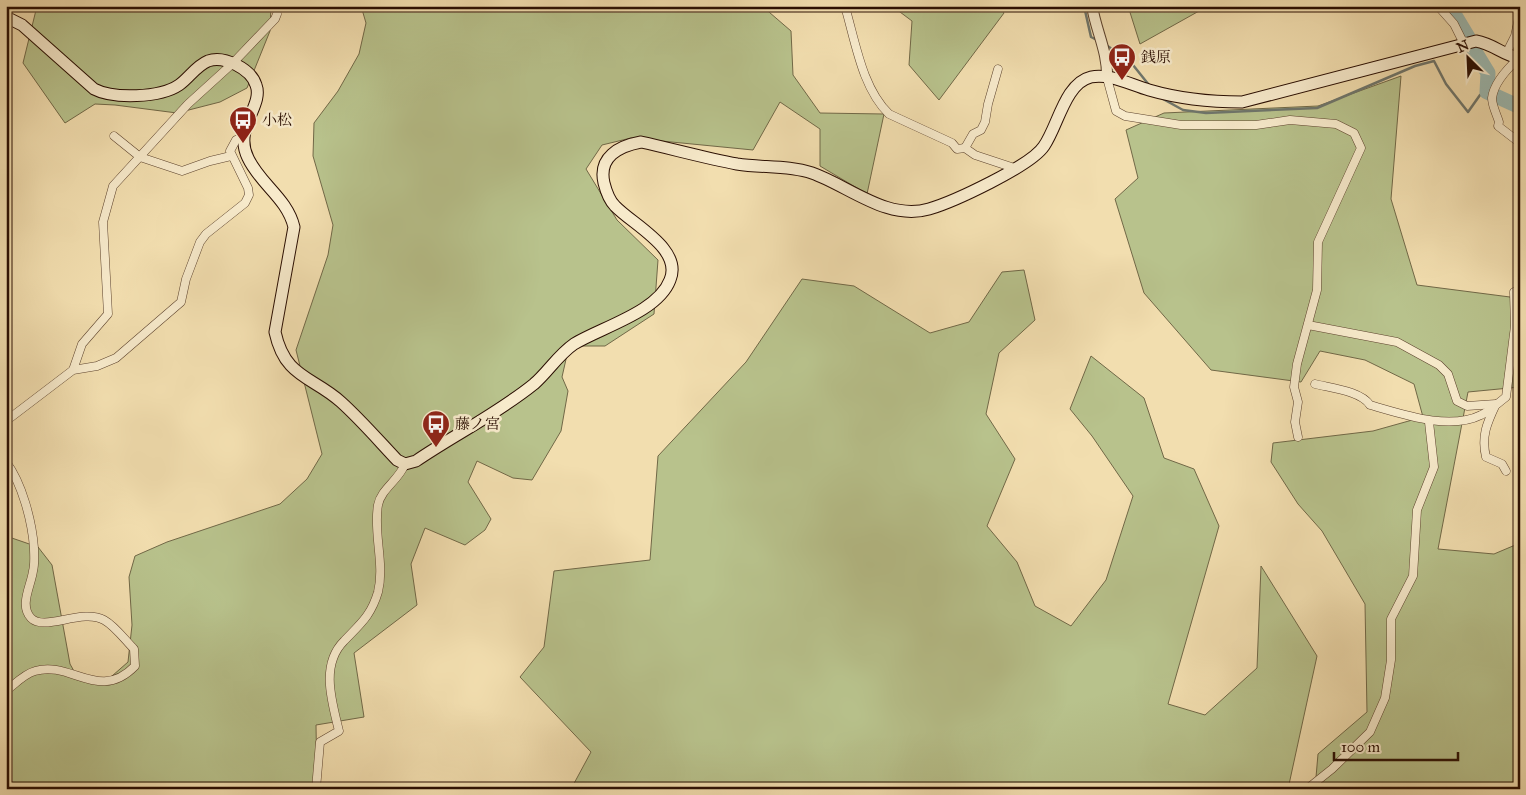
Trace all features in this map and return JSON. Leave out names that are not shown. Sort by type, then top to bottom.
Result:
[{"type":"main road","points":[[6,17],[22,25],[94,89],[106,95],[164,92],[178,86],[210,60],[224,60],[249,74],[256,84],[257,95],[243,144],[248,158],[282,200],[290,213],[294,227],[275,332],[278,345],[285,360],[295,370],[306,380],[326,389],[397,460],[404,464],[416,461],[534,384],[573,345],[649,305],[663,294],[671,279],[672,265],[668,254],[614,205],[606,191],[602,174],[605,160],[615,151],[628,144],[641,142],[738,164],[812,173],[876,204],[911,211],[928,209],[1017,169],[1043,149],[1056,127],[1071,89],[1078,81],[1092,77],[1107,78],[1148,90],[1202,101],[1242,102],[1476,41],[1491,44],[1506,54],[1520,58]]},
{"type":"street","points":[[841,6],[846,10],[861,64],[882,107],[890,114],[952,143],[957,149],[965,148],[975,154],[1017,169]]},
{"type":"street","points":[[1092,6],[1097,31],[1108,60],[1107,78],[1116,111],[1125,116],[1181,125],[1256,126],[1273,121],[1311,120],[1336,124],[1354,133],[1361,148],[1318,242],[1317,290],[1296,364],[1294,387],[1298,402],[1295,422],[1298,438]]},
{"type":"street","points":[[1438,6],[1454,24],[1464,44]]},
{"type":"street","points":[[73,370],[82,344],[108,314],[103,222],[113,186],[188,104],[232,64],[275,19],[277,14]]},
{"type":"street","points":[[1506,54],[1515,36],[1520,14]]},
{"type":"street","points":[[1520,58],[1511,66],[1493,95],[1498,126],[1520,143]]},
{"type":"street","points":[[965,148],[973,134],[981,130],[986,122],[988,104],[998,69]]},
{"type":"street","points":[[114,136],[140,157],[182,171],[231,156]]},
{"type":"street","points":[[6,421],[73,370],[97,366],[116,358],[181,302],[186,279],[200,242],[206,234],[245,204],[249,195],[248,188],[231,156],[231,146],[244,137]]},
{"type":"street","points":[[1315,384],[1342,390],[1367,400],[1370,405],[1429,422],[1469,419],[1481,415],[1506,397],[1515,326],[1514,292],[1520,290]]},
{"type":"street","points":[[1308,325],[1397,342],[1439,365],[1448,374],[1457,401],[1467,406],[1496,404]]},
{"type":"street","points":[[1496,404],[1483,434],[1484,446],[1486,457],[1502,464],[1506,472]]},
{"type":"street","points":[[1308,789],[1332,769],[1370,732],[1385,698],[1391,660],[1391,619],[1413,576],[1417,510],[1434,467],[1429,422]]},
{"type":"street","points":[[6,462],[18,481],[32,532],[34,570],[25,604],[30,618],[45,624],[82,616],[106,620],[134,649],[136,656],[135,666],[129,672],[112,681],[93,681],[47,669],[28,674],[6,691]]},
{"type":"street","points":[[316,789],[320,742],[339,731],[329,690],[333,661],[338,649],[363,624],[374,605],[380,570],[378,503],[384,492],[400,475],[404,464]]},
{"type":"green space","points":[[37,6],[271,6],[270,31],[247,88],[220,102],[177,113],[95,104],[65,123],[23,63]]},
{"type":"green space","points":[[361,6],[762,6],[791,31],[793,75],[820,113],[884,114],[867,194],[820,166],[820,129],[780,102],[753,150],[631,138],[602,145],[586,169],[617,220],[658,260],[654,314],[605,346],[569,346],[562,377],[568,391],[561,431],[532,480],[513,478],[477,461],[468,482],[491,519],[485,530],[465,545],[425,528],[411,564],[417,605],[354,653],[364,717],[316,725],[317,789],[6,789],[6,536],[38,547],[52,565],[70,664],[79,680],[104,683],[128,662],[132,625],[129,577],[135,556],[167,542],[280,504],[307,479],[322,454],[296,350],[328,255],[333,225],[313,156],[314,123],[338,91],[359,54],[366,23]]},
{"type":"green space","points":[[892,6],[999,6],[1004,13],[939,100],[909,65],[912,21]]},
{"type":"green space","points":[[1128,6],[1208,6],[1140,44]]},
{"type":"green space","points":[[1401,76],[1391,199],[1417,285],[1510,297],[1520,311],[1520,387],[1468,392],[1438,549],[1494,554],[1520,543],[1520,789],[1315,789],[1318,754],[1367,712],[1365,604],[1322,531],[1298,504],[1271,462],[1273,443],[1373,431],[1423,417],[1414,384],[1365,360],[1320,351],[1301,382],[1211,370],[1144,293],[1115,199],[1138,178],[1126,130],[1164,113],[1318,106]]},
{"type":"green space","points":[[1024,270],[1035,320],[999,353],[986,414],[1015,459],[987,526],[1017,562],[1035,606],[1071,626],[1106,580],[1133,496],[1092,436],[1070,409],[1091,356],[1144,398],[1164,458],[1194,469],[1219,526],[1168,704],[1205,715],[1257,668],[1261,566],[1317,656],[1288,789],[957,789],[946,785],[938,789],[811,789],[803,786],[803,789],[571,789],[591,752],[520,677],[544,647],[554,571],[650,560],[658,456],[746,362],[802,279],[854,286],[930,333],[969,322],[1002,272]]},
{"type":"waterway","points":[[1084,6],[1091,37],[1097,40]]},
{"type":"waterway","points":[[1445,6],[1456,17],[1468,37]]},
{"type":"waterway","points":[[1106,45],[1129,60],[1149,85]]},
{"type":"waterway","points":[[1474,50],[1488,73],[1487,92],[1520,107]]},
{"type":"waterway","points":[[1163,99],[1183,110],[1206,113],[1317,108],[1415,66],[1434,61],[1446,84],[1468,112],[1480,95],[1487,92]]},
{"type":"place","name":"銭原","points":[[1122,81]]},
{"type":"place","name":"小松","points":[[243,144]]},
{"type":"place","name":"藤ノ宮","points":[[436,448]]}]
